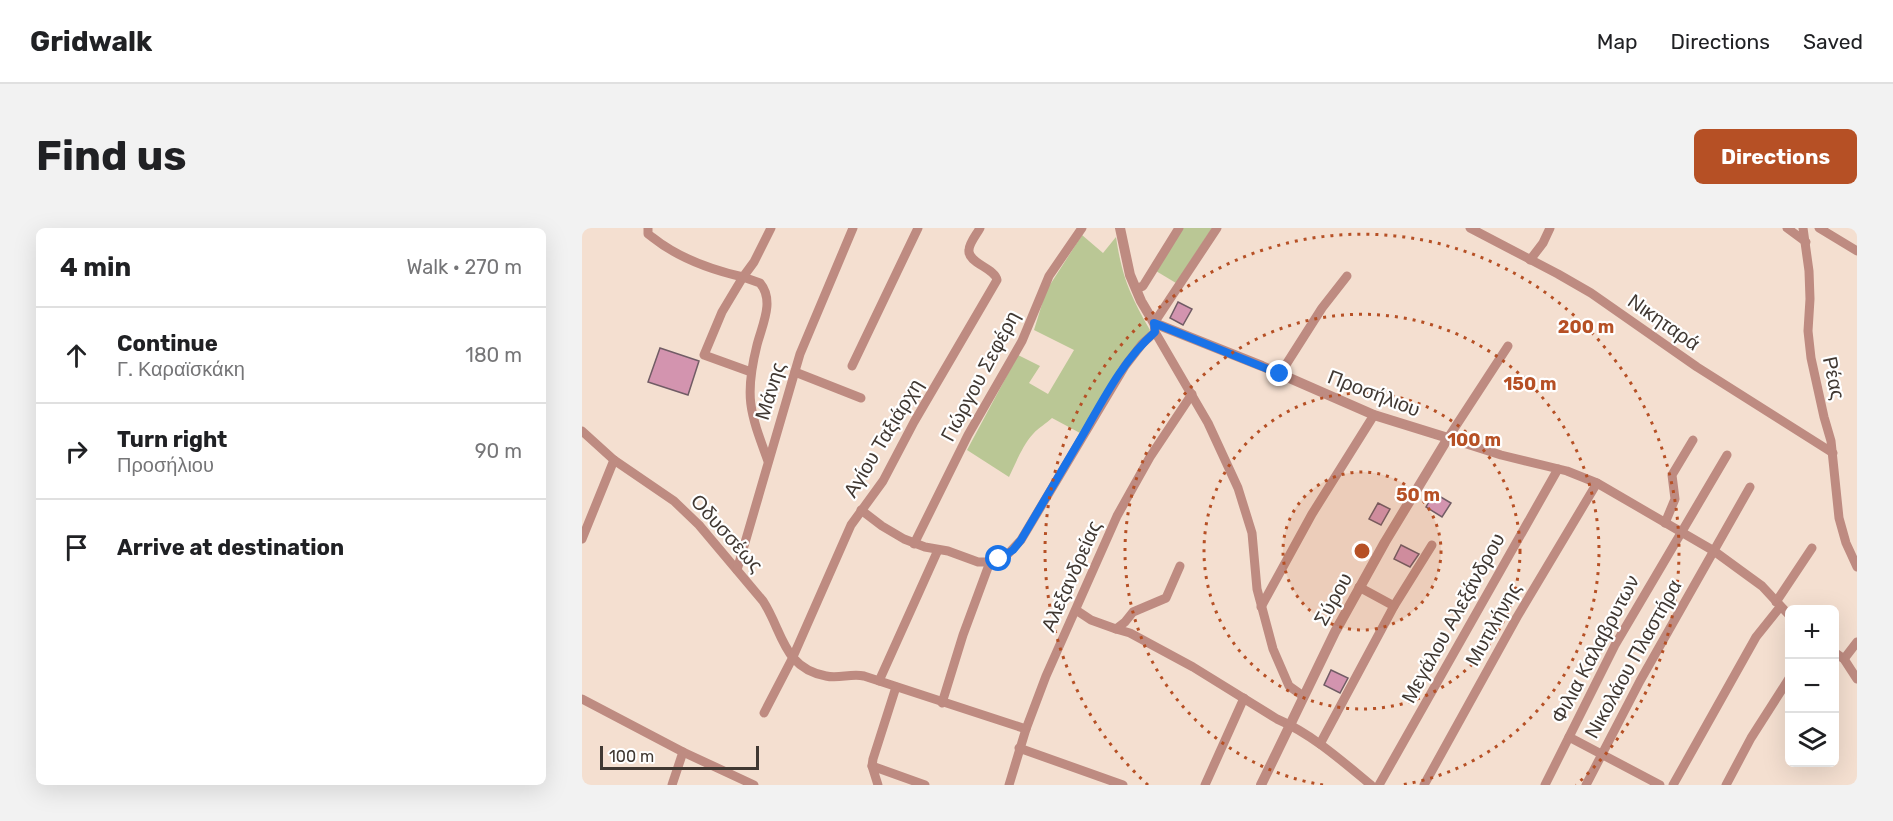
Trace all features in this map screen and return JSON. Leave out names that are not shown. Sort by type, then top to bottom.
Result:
[{"type":"street","points":[[751,372],[704,356],[722,312],[758,255],[771,228]]},
{"type":"street","name":"Μάνης","points":[[737,570],[807,334],[853,228]]},
{"type":"street","points":[[852,366],[918,228]]},
{"type":"street","name":"Αγίου Ταξιάρχη","points":[[764,713],[792,659],[846,534],[883,482],[914,422],[997,280],[995,274],[969,254],[969,247],[980,228]]},
{"type":"street","name":"Γιώργου Σεφέρη","points":[[914,544],[968,435],[1023,340],[1044,286],[1082,228]]},
{"type":"street","points":[[1120,228],[1127,266],[1136,289],[1154,328],[1192,394],[1232,472],[1248,515],[1261,607],[1289,686],[1303,696]]},
{"type":"street","points":[[1136,289],[1143,286],[1179,228]]},
{"type":"street","points":[[861,510],[889,531],[914,544],[948,551],[975,562],[990,562],[1008,554],[1021,540],[1097,410],[1125,366],[1154,328],[1216,228]]},
{"type":"street","name":"Νικηταρά","points":[[1470,228],[1558,273],[1591,293],[1697,367],[1833,453]]},
{"type":"street","points":[[1530,260],[1543,243],[1550,228]]},
{"type":"street","points":[[1787,228],[1806,242]]},
{"type":"street","name":"Ρέας","points":[[1803,228],[1810,299],[1809,345],[1813,372],[1832,441],[1839,518],[1846,543],[1857,567]]},
{"type":"street","points":[[1819,228],[1857,251]]},
{"type":"street","points":[[648,231],[656,241],[694,261],[760,283],[768,299],[751,372],[749,400],[752,417],[768,461]]},
{"type":"street","points":[[1280,374],[1322,308],[1347,276]]},
{"type":"street","name":"Προσήλιου","points":[[1154,328],[1280,374],[1374,415],[1597,483],[1714,551],[1762,586],[1785,611]]},
{"type":"street","name":"Σύρου","points":[[1261,785],[1303,696],[1359,588],[1448,438],[1508,346]]},
{"type":"street","points":[[795,372],[861,398]]},
{"type":"street","name":"Αλεξανδρείας","points":[[1009,785],[1026,729],[1088,578],[1117,516],[1150,457],[1192,394]]},
{"type":"street","points":[[1261,607],[1312,514],[1374,415]]},
{"type":"street","name":"Οδυσσέως","points":[[582,431],[614,460],[674,501],[699,525],[771,614],[792,659]]},
{"type":"street","points":[[1665,522],[1675,499],[1672,475],[1693,440]]},
{"type":"street","name":"Φιλια Καλαβρυτων","points":[[1545,785],[1615,645],[1726,455]]},
{"type":"street","points":[[582,539],[614,460]]},
{"type":"street","name":"Μεγάλου Αλεξάνδρου","points":[[1379,785],[1557,469]]},
{"type":"street","name":"Μυτιλήνης","points":[[1424,785],[1517,617],[1597,483]]},
{"type":"street","name":"Νικολάου Πλαστήρα","points":[[1586,785],[1645,673],[1750,487]]},
{"type":"street","points":[[1320,744],[1394,606],[1432,545]]},
{"type":"street","points":[[1673,785],[1756,637],[1812,548]]},
{"type":"street","points":[[879,681],[938,550]]},
{"type":"street","points":[[942,703],[963,635],[990,562]]},
{"type":"street","points":[[1116,629],[1133,612],[1166,598],[1180,566]]},
{"type":"street","points":[[1359,588],[1394,606]]},
{"type":"street","points":[[1076,610],[1091,620],[1130,633],[1277,719],[1290,724],[1320,744],[1371,785]]},
{"type":"street","points":[[1844,659],[1857,642]]},
{"type":"street","points":[[1839,656],[1844,659],[1857,679]]},
{"type":"street","points":[[792,659],[803,667],[824,676],[856,674],[1026,729]]},
{"type":"street","points":[[1725,785],[1785,685]]},
{"type":"street","points":[[878,785],[873,766],[876,747],[896,687]]},
{"type":"street","points":[[1205,785],[1244,698]]},
{"type":"street","points":[[582,699],[683,752],[754,785]]},
{"type":"street","points":[[1569,737],[1660,785]]},
{"type":"street","points":[[1019,748],[1124,785]]},
{"type":"street","points":[[672,785],[683,752]]},
{"type":"street","points":[[873,766],[925,785]]},
{"type":"green space","points":[[1182,228],[1212,228],[1176,283],[1156,271]]},
{"type":"green space","points":[[1082,235],[1103,253],[1116,237],[1128,285],[1150,330],[1080,433],[1052,418],[1029,439],[1009,477],[967,450],[1018,355],[1040,366],[1029,383],[1048,394],[1074,350],[1034,330],[1046,291]]},
{"type":"building","points":[[1178,302],[1192,309],[1183,325],[1170,318]]},
{"type":"building","points":[[660,348],[699,361],[688,395],[648,382]]},
{"type":"building","points":[[1434,493],[1451,503],[1442,517],[1426,507]]},
{"type":"building","points":[[1378,503],[1390,509],[1381,525],[1369,519]]},
{"type":"building","points":[[1401,545],[1419,554],[1410,567],[1394,559]]},
{"type":"building","points":[[1331,670],[1348,678],[1340,693],[1324,685]]},
{"type":"route","points":[[999,559],[1013,550],[1021,540],[1125,366],[1142,344],[1155,332],[1154,323],[1280,374]]}]
